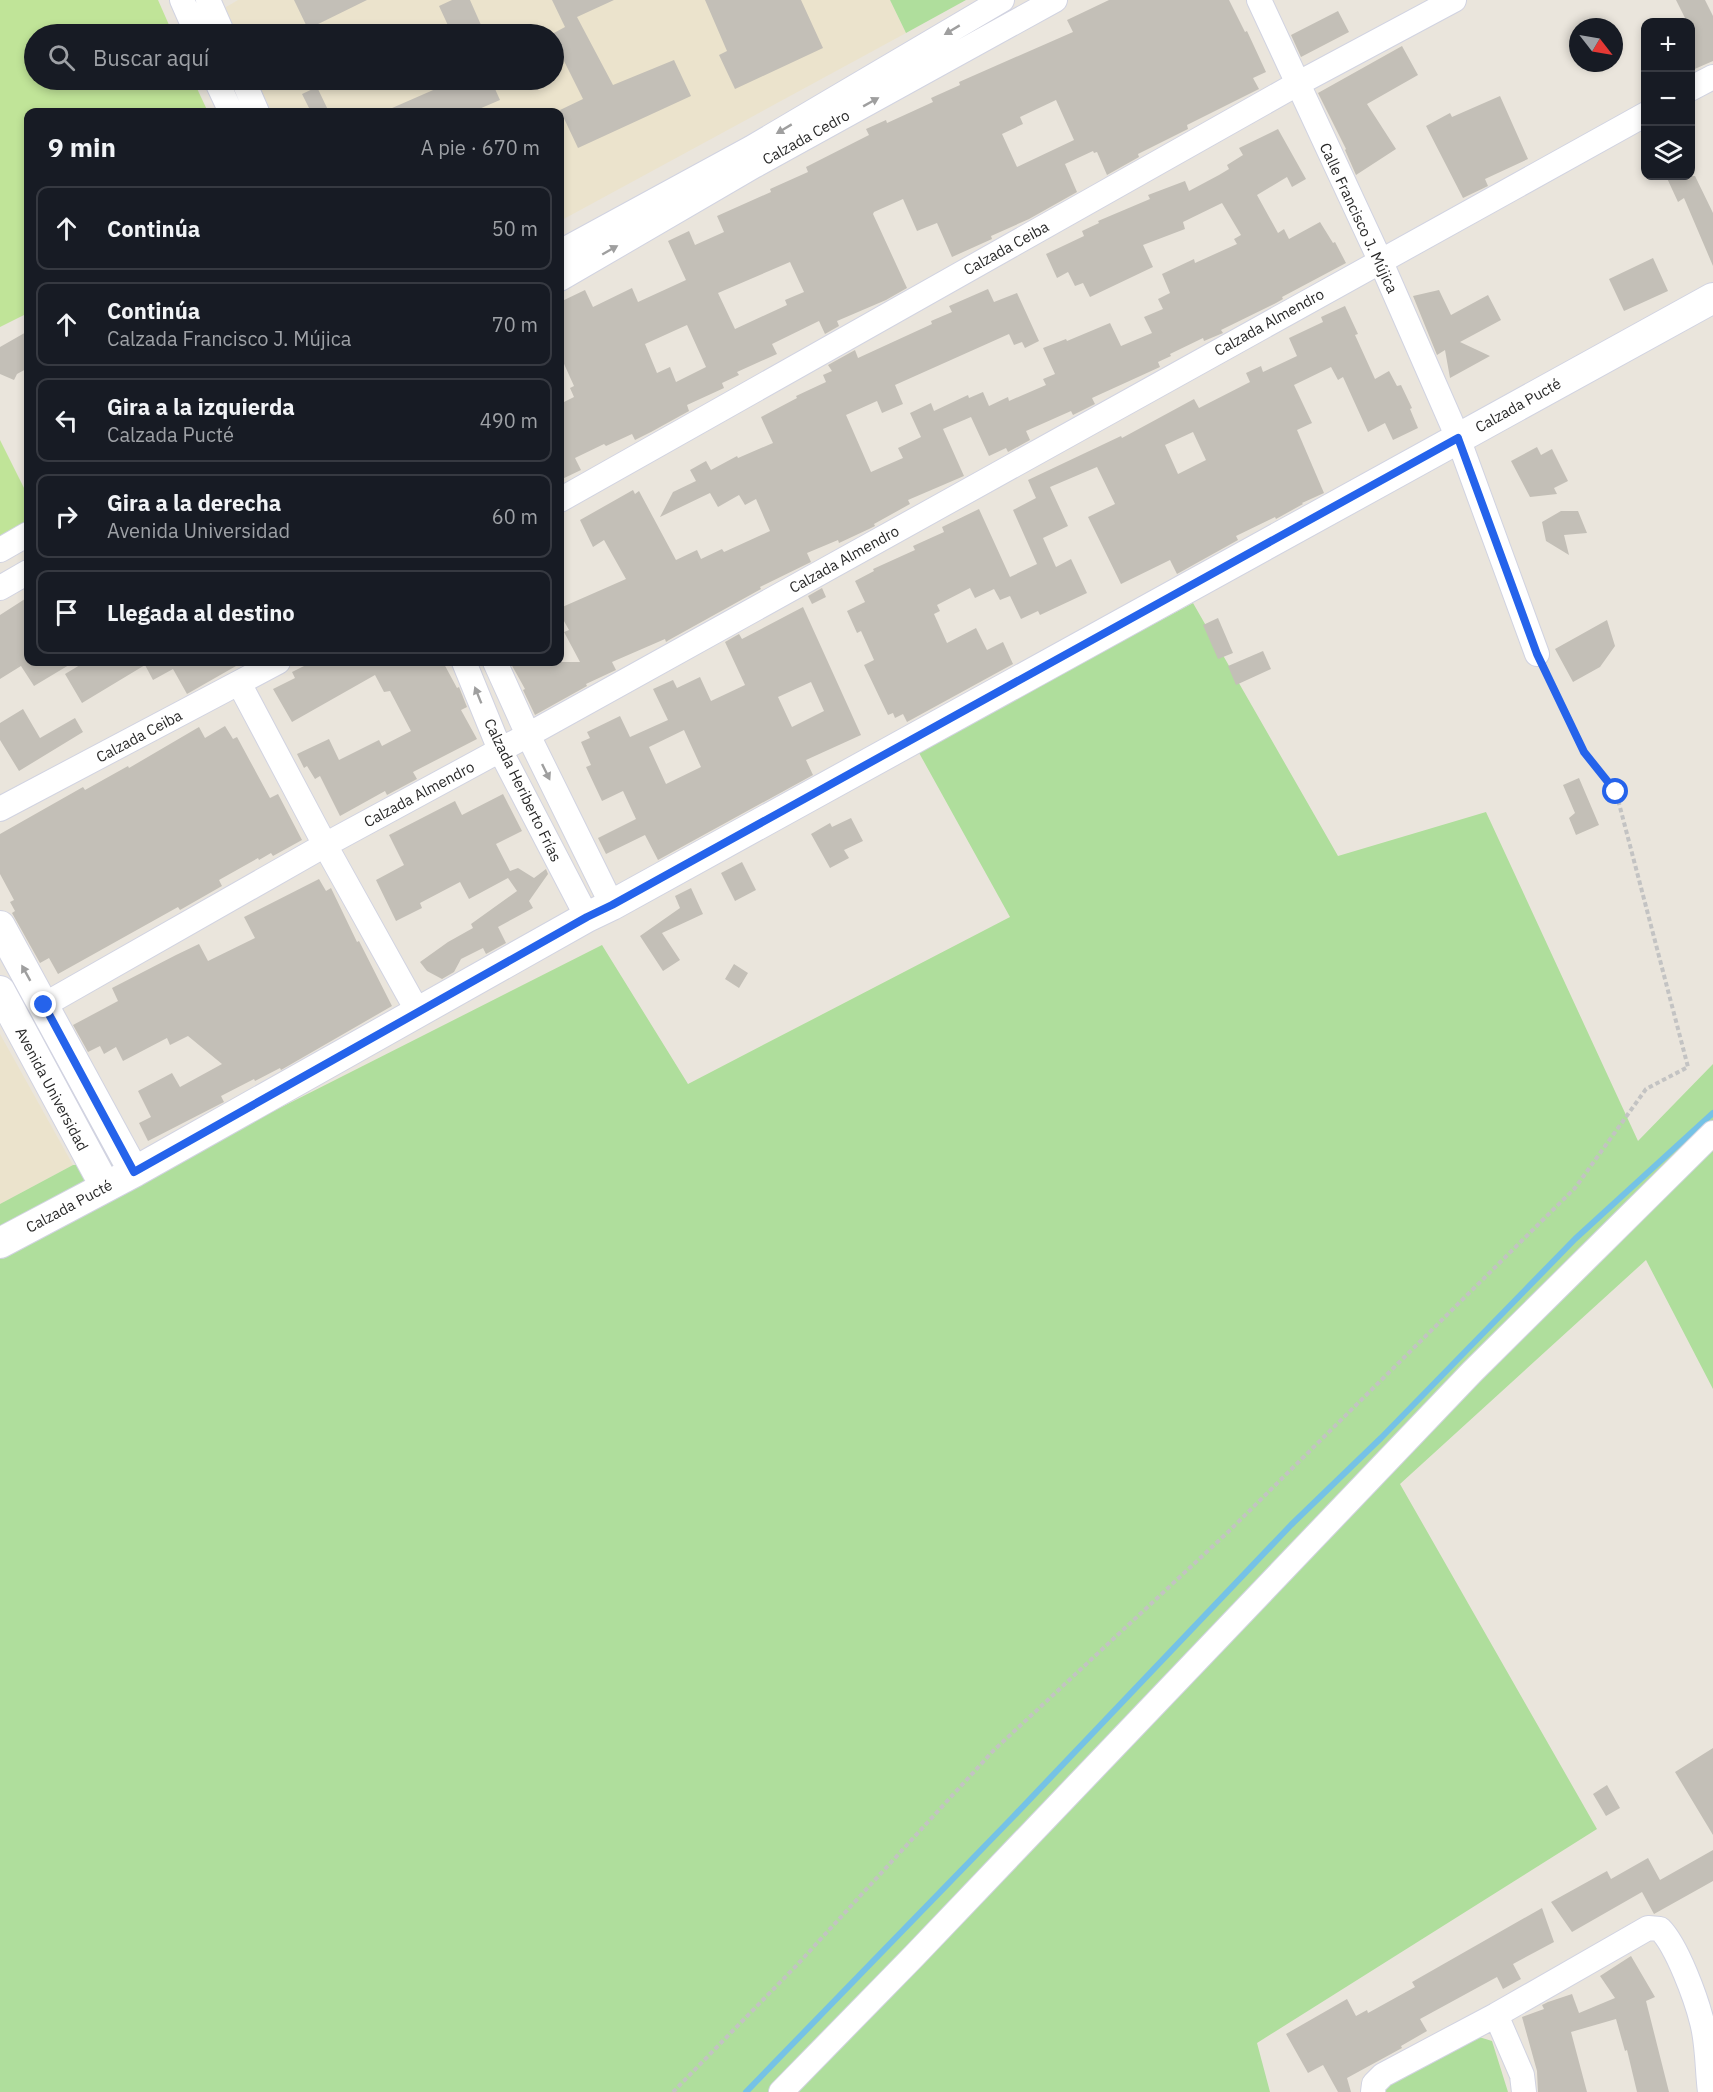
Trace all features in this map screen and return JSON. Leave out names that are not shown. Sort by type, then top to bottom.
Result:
[{"type":"street","name":"Calzada Cedro","points":[[564,250],[751,148],[1002,0]]},
{"type":"street","name":"Calzada Cedro","points":[[564,277],[754,166],[1055,0]]},
{"type":"street","name":"Calle Francisco J. Mújica","points":[[1259,0],[1380,260],[1458,438],[1537,654]]},
{"type":"street","name":"Calzada Ceiba","points":[[564,498],[1297,84],[1454,0]]},
{"type":"street","points":[[189,16],[212,2],[220,24]]},
{"type":"street","points":[[1695,86],[1713,76]]},
{"type":"street","points":[[221,90],[229,108]]},
{"type":"street","points":[[247,90],[255,108]]},
{"type":"street","name":"Calzada Almendro","points":[[44,1005],[325,844],[528,735],[1641,117]]},
{"type":"street","name":"Calzada Pucté","points":[[0,1243],[134,1172],[600,911],[1713,298]]},
{"type":"street","points":[[0,550],[24,536]]},
{"type":"street","points":[[0,588],[24,574]]},
{"type":"street","name":"Calzada Ceiba","points":[[0,809],[271,666]]},
{"type":"street","name":"Calzada Heriberto Frías","points":[[466,666],[500,750],[600,911]]},
{"type":"street","name":"Calzada Heriberto Frías","points":[[497,666],[528,735],[600,911]]},
{"type":"street","points":[[240,683],[325,844],[418,1012]]},
{"type":"street","points":[[0,926],[134,1172]]},
{"type":"street","name":"Avenida Universidad","points":[[0,991],[105,1186]]},
{"type":"street","points":[[781,2092],[1472,1372],[1713,1133]]},
{"type":"street","points":[[1373,2092],[1374,2084],[1383,2075],[1496,2015],[1648,1928],[1660,1929],[1667,1936],[1678,1957],[1702,2023],[1710,2092]]},
{"type":"street","points":[[1496,2015],[1522,2075],[1524,2092]]},
{"type":"path","points":[[673,2092],[796,1966],[993,1751],[1227,1533],[1575,1188],[1646,1089],[1688,1067],[1616,792],[1584,752],[1537,654]]},
{"type":"shaded area","points":[[238,0],[890,0],[906,33],[564,219],[564,108],[270,108],[261,90],[564,90],[564,24],[229,24],[221,10]]},
{"type":"shaded area","points":[[0,1034],[73,1165],[0,1204]]},
{"type":"green space","points":[[0,0],[158,0],[169,24],[24,24],[24,90],[198,90],[206,108],[24,108],[24,315],[0,327]]},
{"type":"green space","points":[[890,0],[966,0],[906,33]]},
{"type":"green space","points":[[0,440],[24,488],[24,530],[0,543]]},
{"type":"green space","points":[[1193,603],[1338,856],[1486,812],[1638,1141],[1713,1064],[1713,1389],[1646,1260],[1400,1484],[1597,1829],[1257,2043],[1270,2092],[0,2092],[0,1204],[73,1165],[175,1161],[602,945],[688,1084],[1010,917],[918,751]]},
{"type":"green space","points":[[1479,2037],[1492,2041],[1508,2092],[1382,2092],[1384,2085]]},
{"type":"building","points":[[294,0],[367,0],[318,24],[306,24]]},
{"type":"building","points":[[452,0],[470,0],[481,24],[447,24],[439,6]]},
{"type":"building","points":[[552,0],[614,0],[577,17],[613,85],[674,60],[691,96],[578,148],[564,118],[564,108],[583,99],[564,61],[564,24]]},
{"type":"building","points":[[705,0],[801,0],[823,48],[735,89],[719,55],[727,51]]},
{"type":"building","points":[[1109,0],[1229,0],[1245,32],[1247,31],[1266,72],[1253,78],[1259,89],[1187,125],[1188,129],[1138,154],[1139,157],[1107,175],[1097,152],[1093,151],[1065,164],[1077,192],[1029,219],[991,236],[992,239],[952,257],[937,223],[917,231],[903,199],[874,212],[907,288],[886,300],[837,321],[839,326],[825,334],[819,321],[772,344],[777,354],[737,372],[739,375],[722,383],[724,388],[687,405],[689,411],[635,440],[632,434],[575,458],[581,470],[564,478],[564,402],[574,397],[570,388],[574,386],[564,364],[564,300],[585,290],[593,307],[632,288],[638,302],[686,280],[668,241],[689,231],[695,245],[724,232],[717,216],[771,192],[770,189],[808,172],[806,167],[869,135],[866,129],[886,120],[887,123],[933,102],[931,98],[960,85],[959,82],[1073,32],[1067,20]],"holes":[[[1056,100],[1074,140],[1017,167],[1002,134],[1023,124],[1020,117]],[[790,262],[804,292],[785,300],[787,305],[735,329],[718,293]],[[687,325],[706,367],[676,382],[670,367],[657,373],[645,344]]]},
{"type":"building","points":[[1676,0],[1705,0],[1713,16],[1713,61],[1695,69],[1695,18],[1685,18]]},
{"type":"building","points":[[1338,11],[1349,32],[1301,57],[1291,35]]},
{"type":"building","points":[[1402,46],[1418,75],[1367,104],[1396,149],[1356,175],[1346,149],[1318,93]]},
{"type":"building","points":[[311,90],[318,90],[327,108],[309,108],[302,94]]},
{"type":"building","points":[[433,90],[496,90],[500,100],[481,108],[392,108]]},
{"type":"building","points":[[1500,96],[1528,159],[1485,179],[1488,186],[1463,198],[1426,126],[1450,113],[1452,117]]},
{"type":"building","points":[[1278,129],[1306,179],[1292,187],[1287,177],[1257,195],[1278,233],[1284,229],[1289,239],[1320,222],[1333,243],[1335,242],[1346,263],[1282,297],[1283,299],[1276,303],[1221,330],[1223,333],[1204,341],[1203,338],[1170,354],[1171,356],[1158,362],[1160,367],[1092,398],[1095,404],[1073,415],[1071,411],[1026,431],[1030,440],[1008,452],[1006,448],[989,456],[971,417],[943,429],[964,476],[908,500],[910,504],[869,529],[839,543],[838,540],[807,553],[811,562],[760,587],[761,589],[666,642],[665,639],[612,662],[616,670],[586,684],[587,686],[535,715],[523,690],[525,689],[512,666],[564,666],[564,662],[580,662],[564,632],[569,630],[564,621],[564,606],[626,579],[604,540],[593,547],[580,520],[633,490],[635,494],[639,491],[676,560],[697,550],[701,559],[722,549],[724,552],[770,531],[756,499],[745,505],[739,495],[718,507],[710,493],[660,517],[673,492],[696,481],[690,470],[706,461],[711,470],[737,456],[738,458],[773,443],[761,417],[797,398],[796,396],[826,382],[823,375],[832,371],[828,365],[855,350],[858,358],[932,324],[931,321],[952,312],[949,306],[988,289],[994,302],[1017,293],[1039,341],[1025,348],[1022,342],[1014,345],[1009,334],[895,385],[903,404],[882,413],[877,401],[846,415],[871,472],[903,458],[898,448],[921,437],[910,413],[931,403],[934,411],[968,395],[969,398],[983,392],[989,406],[1008,397],[1009,401],[1046,385],[1043,379],[1055,374],[1043,348],[1066,339],[1067,341],[1110,323],[1121,346],[1152,333],[1144,317],[1163,309],[1158,299],[1170,293],[1162,274],[1194,259],[1195,263],[1237,244],[1234,239],[1241,235],[1222,203],[1183,222],[1185,229],[1143,245],[1153,267],[1090,297],[1083,283],[1075,286],[1068,272],[1057,278],[1046,254],[1084,236],[1082,231],[1099,223],[1098,221],[1150,199],[1148,195],[1185,181],[1189,191],[1219,175],[1229,169],[1227,165],[1243,155],[1239,148]]},
{"type":"building","points":[[1695,176],[1713,213],[1713,266],[1684,198],[1678,202],[1668,180],[1695,180]]},
{"type":"building","points":[[1653,258],[1668,291],[1624,311],[1609,279]]},
{"type":"building","points":[[1439,290],[1451,315],[1488,295],[1501,320],[1460,342],[1490,356],[1450,378],[1445,350],[1437,355],[1413,296]]},
{"type":"building","points":[[1345,306],[1375,379],[1389,371],[1397,386],[1401,385],[1418,428],[1393,440],[1385,423],[1368,432],[1343,377],[1338,380],[1331,367],[1294,385],[1312,423],[1297,430],[1324,493],[1276,519],[1275,517],[1236,536],[1238,540],[1177,574],[1170,560],[1121,584],[1088,517],[1115,504],[1097,467],[1050,487],[1068,526],[1043,538],[1056,567],[1071,559],[1087,593],[1040,615],[1038,611],[1021,619],[1010,596],[1000,600],[994,589],[975,598],[970,588],[937,605],[940,611],[934,614],[947,643],[976,628],[987,650],[1003,642],[1013,664],[907,722],[903,714],[895,718],[893,713],[888,715],[864,665],[874,660],[861,631],[857,633],[847,611],[865,602],[855,581],[874,571],[873,569],[915,550],[913,546],[944,532],[942,527],[979,509],[1010,577],[1037,564],[1013,510],[1036,498],[1028,480],[1121,436],[1122,438],[1194,399],[1199,408],[1250,382],[1246,373],[1261,366],[1263,372],[1297,356],[1289,338],[1323,322],[1321,317]],"holes":[[[1193,432],[1206,460],[1178,474],[1165,445]]]},
{"type":"building","points":[[24,333],[24,370],[17,374],[14,380],[0,374],[0,347]]},
{"type":"building","points":[[1537,447],[1541,455],[1552,449],[1568,481],[1554,488],[1557,494],[1530,497],[1511,461]]},
{"type":"building","points":[[1561,511],[1578,511],[1587,533],[1564,535],[1569,555],[1546,541],[1542,522]]},
{"type":"building","points":[[822,588],[826,597],[812,604],[808,596]]},
{"type":"building","points":[[24,600],[24,666],[67,666],[34,686],[21,666],[0,679],[0,615]]},
{"type":"building","points":[[803,607],[861,735],[806,760],[813,775],[658,860],[645,835],[606,854],[598,838],[636,819],[623,791],[602,801],[586,767],[591,765],[581,742],[590,738],[587,732],[620,716],[630,737],[668,720],[653,689],[673,680],[677,688],[700,677],[711,701],[745,685],[725,642],[739,634],[742,639]],"holes":[[[811,682],[824,711],[792,727],[778,697]],[[684,730],[701,767],[666,784],[649,747]]]},
{"type":"building","points":[[1218,618],[1233,653],[1218,659],[1203,625]]},
{"type":"building","points":[[1607,620],[1615,646],[1600,667],[1573,682],[1555,649]]},
{"type":"building","points":[[1263,651],[1271,669],[1236,685],[1228,666]]},
{"type":"building","points":[[78,666],[143,666],[82,703],[65,674]]},
{"type":"building","points":[[146,666],[236,666],[187,694],[173,669],[153,680]]},
{"type":"building","points":[[304,666],[445,666],[457,688],[459,687],[467,707],[461,710],[477,739],[413,772],[417,779],[387,795],[385,791],[340,816],[320,776],[315,779],[307,766],[304,768],[297,754],[329,739],[339,760],[379,740],[382,746],[411,731],[390,691],[384,692],[375,675],[292,722],[273,689],[295,678],[292,672]]},
{"type":"building","points":[[23,709],[40,738],[75,718],[83,732],[19,771],[0,740],[0,723]]},
{"type":"building","points":[[225,726],[233,739],[237,737],[270,798],[278,794],[302,840],[273,856],[271,853],[259,860],[258,858],[219,880],[222,886],[180,910],[178,907],[58,974],[49,958],[40,963],[12,913],[15,911],[10,902],[14,900],[0,874],[0,834],[83,787],[85,790],[128,766],[129,768],[199,727],[205,738]]},
{"type":"building","points":[[1579,778],[1599,825],[1576,835],[1569,818],[1575,813],[1563,785]]},
{"type":"building","points":[[503,794],[522,831],[496,844],[510,871],[518,868],[534,878],[546,869],[548,874],[529,901],[533,908],[498,927],[506,943],[486,954],[483,948],[461,959],[454,972],[442,979],[427,971],[420,962],[473,928],[471,924],[517,891],[508,878],[469,899],[460,882],[420,903],[422,908],[396,921],[376,880],[404,865],[389,835],[455,801],[462,815]]},
{"type":"building","points":[[851,818],[863,841],[844,850],[849,858],[830,868],[811,834],[830,823],[832,827]]},
{"type":"building","points":[[742,862],[756,890],[735,901],[721,873]]},
{"type":"building","points":[[319,879],[326,891],[331,888],[392,1006],[281,1070],[280,1068],[255,1081],[254,1079],[221,1096],[224,1102],[148,1141],[139,1123],[151,1117],[138,1091],[172,1073],[180,1087],[222,1064],[188,1036],[170,1045],[167,1038],[123,1061],[116,1047],[104,1054],[100,1046],[88,1052],[73,1025],[118,1001],[112,988],[199,944],[208,961],[255,938],[244,917]]},
{"type":"building","points":[[691,888],[703,914],[662,933],[680,960],[663,971],[640,936],[680,908],[675,896]]},
{"type":"building","points":[[734,964],[748,973],[739,988],[725,979]]},
{"type":"building","points":[[1713,1748],[1713,1835],[1675,1772]]},
{"type":"building","points":[[1607,1785],[1620,1808],[1606,1816],[1593,1794]]},
{"type":"building","points":[[1713,1850],[1713,1881],[1654,1914],[1642,1892],[1572,1932],[1551,1902],[1607,1871],[1611,1879],[1648,1858],[1660,1880]]},
{"type":"building","points":[[1542,1908],[1554,1942],[1513,1964],[1521,1979],[1503,1989],[1497,1977],[1420,2019],[1427,2031],[1401,2046],[1402,2048],[1347,2078],[1351,2092],[1338,2092],[1323,2065],[1308,2073],[1286,2034],[1347,1999],[1356,2016],[1367,2010],[1368,2013],[1415,1987],[1412,1982]]},
{"type":"building","points":[[1631,1956],[1655,1997],[1646,2001],[1669,2092],[1637,2092],[1627,2050],[1625,2051],[1616,2019],[1571,2032],[1587,2092],[1538,2092],[1537,2071],[1522,2017],[1544,2009],[1542,2005],[1548,2002],[1572,1994],[1579,2013],[1615,1998],[1600,1976]]},
{"type":"waterway","points":[[746,2092],[1012,1818],[1291,1525],[1381,1438],[1575,1239],[1713,1113]]},
{"type":"route","points":[[44,1005],[134,1172],[587,917],[1458,438],[1537,654],[1584,752],[1616,792]]}]
